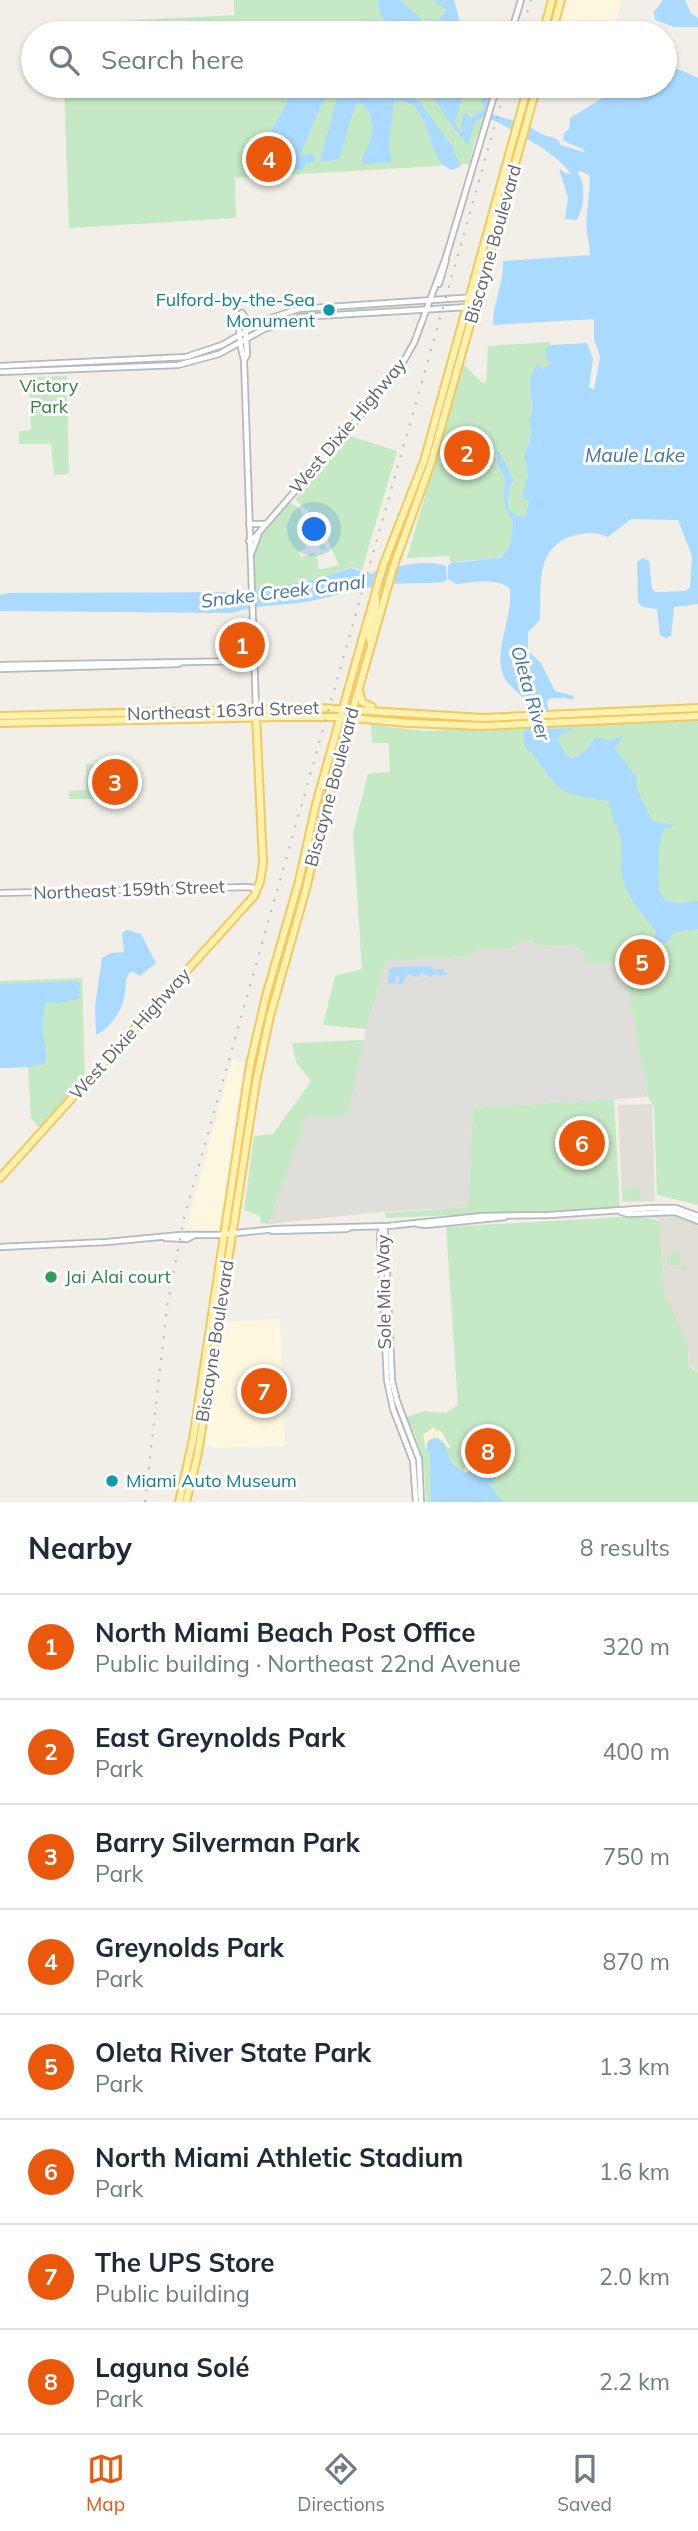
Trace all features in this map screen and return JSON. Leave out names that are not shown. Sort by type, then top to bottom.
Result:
[{"type":"main road","points":[[546,21],[552,0]]},
{"type":"main road","points":[[555,21],[561,0]]},
{"type":"main road","name":"Biscayne Boulevard","points":[[179,1502],[202,1401],[262,1050],[321,822],[387,587],[404,531],[428,473],[471,306],[469,298],[524,98]]},
{"type":"main road","name":"Biscayne Boulevard","points":[[229,1234],[243,1112],[255,1042],[302,869],[316,804],[383,566],[392,537],[419,474],[471,306],[477,297],[534,98]]},
{"type":"main road","points":[[504,171],[508,189]]},
{"type":"main road","points":[[371,643],[369,635],[377,605],[376,590]]},
{"type":"main road","points":[[359,688],[362,701],[367,706],[424,712],[429,716]]},
{"type":"main road","name":"Northeast 163rd Street","points":[[0,723],[158,719],[181,712],[340,717],[409,723],[483,722],[524,716],[698,708]]},
{"type":"main road","name":"Northeast 163rd Street","points":[[0,716],[170,716],[353,709],[523,725],[698,716]]},
{"type":"main road","points":[[256,714],[263,863],[257,889]]},
{"type":"main road","points":[[72,721],[83,715]]},
{"type":"main road","points":[[21,723],[32,716]]},
{"type":"main road","points":[[316,804],[321,822]]},
{"type":"main road","name":"West Dixie Highway","points":[[0,1178],[247,906],[257,889]]},
{"type":"main road","points":[[272,977],[280,980]]},
{"type":"main road","points":[[243,1112],[245,1127],[249,1129]]},
{"type":"main road","name":"Biscayne Boulevard","points":[[186,1502],[203,1418],[201,1384],[215,1319]]},
{"type":"street","points":[[515,21],[521,0]]},
{"type":"street","name":"West Dixie Highway","points":[[249,541],[400,368],[445,268],[494,98]]},
{"type":"street","points":[[0,366],[186,358],[222,345],[268,319],[299,309],[477,297]]},
{"type":"street","points":[[411,301],[407,306],[419,315],[421,323]]},
{"type":"street","points":[[401,310],[405,306],[402,302]]},
{"type":"street","points":[[329,306],[332,307],[329,314]]},
{"type":"street","points":[[0,372],[178,365],[212,357],[257,332],[286,320],[329,314],[471,306]]},
{"type":"street","points":[[233,314],[240,318],[242,313],[245,317],[243,341],[247,355],[244,360],[256,714]]},
{"type":"street","points":[[249,524],[263,526],[251,552],[250,565]]},
{"type":"street","points":[[0,667],[253,661]]},
{"type":"street","name":"Northeast 159th Street","points":[[0,893],[249,887],[257,889]]},
{"type":"street","points":[[0,1247],[187,1239],[194,1236],[417,1223],[426,1225],[652,1208],[676,1208],[696,1217]]},
{"type":"street","points":[[643,1213],[652,1208]]},
{"type":"street","points":[[621,1212],[668,1212],[696,1217]]},
{"type":"street","name":"Sole Mia Way","points":[[382,1226],[380,1235],[387,1380],[393,1409],[413,1461],[416,1502]]},
{"type":"street","name":"Sole Mia Way","points":[[382,1226],[385,1231],[393,1386],[417,1454],[421,1502]]},
{"type":"shaded area","points":[[568,0],[622,0],[616,21],[562,21]]},
{"type":"shaded area","points":[[519,941],[531,941],[538,946],[572,945],[584,952],[587,964],[623,963],[648,1097],[473,1108],[468,1207],[380,1212],[269,1224],[306,1117],[348,1115],[366,1029],[389,960],[470,956],[477,950],[512,948]]},
{"type":"shaded area","points":[[232,1060],[244,1063],[219,1230],[186,1229]]},
{"type":"shaded area","points":[[652,1104],[655,1201],[622,1202],[618,1105]]},
{"type":"shaded area","points":[[639,1214],[675,1214],[698,1224],[698,1371],[689,1365],[688,1350],[664,1296],[659,1220]]},
{"type":"shaded area","points":[[280,1319],[285,1446],[215,1448],[205,1444],[223,1322]]},
{"type":"green space","points":[[234,0],[433,0],[447,10],[440,17],[441,21],[119,21],[234,15]]},
{"type":"green space","points":[[64,98],[481,98],[483,105],[484,113],[471,164],[235,178],[236,218],[69,228]]},
{"type":"green space","points":[[549,342],[551,345],[547,348],[552,363],[543,369],[537,365],[531,391],[531,429],[525,460],[528,476],[523,493],[529,501],[527,516],[517,516],[508,509],[509,488],[514,484],[498,450],[495,456],[505,477],[505,505],[513,521],[512,537],[506,553],[496,559],[451,563],[449,556],[407,558],[463,364],[481,382],[486,383],[488,346]]},
{"type":"green space","name":"Victory Park","points":[[67,376],[69,474],[54,475],[51,444],[19,444],[19,431],[31,430],[29,377]]},
{"type":"green space","points":[[350,436],[397,451],[362,570],[352,567],[321,578],[256,591],[255,559],[259,540],[287,501],[300,509],[308,526],[307,521],[315,525],[324,539],[322,541],[326,549],[321,550],[312,531],[313,536],[304,540],[302,537],[306,548],[299,552],[301,557],[314,553],[318,555],[319,570],[339,565],[319,521],[295,499]]},
{"type":"green space","points":[[698,721],[698,1205],[657,1195],[654,1108],[648,1097],[623,963],[586,964],[584,952],[572,945],[538,946],[531,941],[519,941],[512,948],[477,950],[470,956],[390,960],[386,964],[366,1029],[323,1025],[335,976],[362,969],[353,833],[368,774],[390,772],[389,743],[372,743],[371,725],[424,731]]},
{"type":"green space","points":[[86,764],[95,764],[97,783],[122,782],[123,799],[69,799],[69,791],[86,790]]},
{"type":"green space","points":[[82,978],[85,1077],[38,1127],[31,1118],[28,1067],[0,1068],[0,981]]},
{"type":"green space","points":[[364,1040],[348,1116],[306,1117],[269,1224],[261,1223],[260,1216],[244,1210],[254,1136],[273,1134],[311,1081],[296,1062],[292,1043]]},
{"type":"green space","points":[[614,1099],[620,1208],[386,1218],[385,1213],[468,1207],[473,1108]]},
{"type":"green space","points":[[640,1188],[641,1201],[625,1201],[624,1189]]},
{"type":"green space","points":[[640,1216],[659,1221],[664,1292],[688,1348],[689,1367],[698,1372],[698,1502],[426,1502],[422,1458],[406,1417],[425,1411],[446,1413],[458,1405],[446,1227]]},
{"type":"green space","points":[[680,1252],[681,1264],[687,1264],[686,1270],[682,1270],[681,1265],[667,1265],[667,1253]]},
{"type":"sand","points":[[434,1427],[436,1431],[440,1430],[451,1448],[445,1447],[445,1444],[434,1438],[428,1441],[426,1450],[423,1435]]},
{"type":"sand","points":[[472,1459],[473,1462],[485,1460],[502,1471],[495,1481],[496,1478],[488,1468],[464,1473],[465,1467],[472,1464]]},
{"type":"water","points":[[379,0],[400,0],[421,21],[384,21]]},
{"type":"water","points":[[433,0],[454,0],[460,21],[441,21],[440,17],[447,10]]},
{"type":"water","points":[[663,0],[685,0],[691,13],[698,18],[698,27],[677,27],[677,21],[658,21],[655,20],[654,12]]},
{"type":"water","name":"Maule Lake","points":[[677,70],[698,78],[698,604],[674,607],[671,636],[666,638],[660,635],[657,609],[643,607],[638,603],[637,562],[643,558],[649,561],[652,588],[655,592],[686,591],[690,587],[692,556],[678,520],[631,519],[608,537],[596,533],[580,534],[562,540],[553,548],[543,569],[540,620],[528,632],[528,651],[541,663],[555,691],[574,696],[572,700],[550,698],[547,702],[551,729],[575,728],[559,736],[558,741],[566,755],[572,758],[580,755],[595,737],[610,740],[623,736],[615,749],[636,776],[638,791],[652,821],[675,825],[662,834],[658,853],[659,891],[666,901],[698,901],[698,929],[674,932],[667,943],[655,941],[656,932],[626,889],[621,870],[622,844],[608,801],[565,791],[525,747],[523,733],[526,730],[527,702],[506,681],[500,662],[510,589],[498,583],[456,584],[448,579],[448,566],[451,563],[500,558],[509,546],[513,521],[505,505],[505,477],[498,466],[496,450],[500,452],[514,482],[509,488],[508,509],[517,516],[526,516],[529,501],[522,496],[528,476],[524,455],[530,433],[530,380],[536,364],[543,369],[551,363],[545,357],[547,348],[551,345],[587,343],[593,359],[589,387],[594,390],[600,357],[594,339],[594,319],[493,325],[503,261],[590,255],[587,227],[590,176],[581,171],[577,172],[583,189],[581,209],[577,220],[565,219],[568,198],[559,169],[571,174],[565,166],[540,147],[486,115],[474,123],[469,144],[434,98],[460,98],[455,122],[461,133],[463,116],[466,113],[471,118],[484,109],[481,98],[490,98],[491,112],[494,115],[526,124],[541,134],[557,139],[561,145],[583,152],[585,151],[580,147],[563,140],[564,133],[569,129],[570,118],[602,98],[677,98]]},
{"type":"water","points":[[289,98],[326,98],[300,155],[314,155],[315,162],[306,163],[302,170],[254,172],[252,166]]},
{"type":"water","points":[[337,98],[406,98],[418,100],[455,150],[461,166],[452,170],[443,164],[416,108],[407,102],[394,101],[389,144],[391,162],[363,164],[362,157],[371,137],[372,122],[362,103],[355,105],[339,159],[320,162]]},
{"type":"water","name":"Snake Creek Canal","points":[[418,563],[446,566],[447,579],[444,582],[376,586],[311,601],[232,613],[0,611],[0,595],[9,593],[248,592],[321,578],[351,568],[371,574],[377,570]]},
{"type":"water","points":[[127,930],[141,934],[156,963],[140,976],[132,971],[128,975],[119,1011],[106,1028],[96,1035],[95,1006],[102,958],[111,953],[124,952],[122,933]]},
{"type":"water","points":[[431,966],[434,970],[442,969],[447,975],[435,974],[430,977],[422,973],[417,977],[408,974],[401,985],[398,983],[400,977],[396,975],[395,983],[388,984],[389,970],[392,967]]},
{"type":"water","points":[[80,983],[79,999],[46,1002],[43,1025],[45,1064],[0,1068],[0,984]]},
{"type":"water","points":[[438,1438],[445,1444],[450,1462],[464,1473],[483,1467],[492,1470],[496,1478],[489,1484],[504,1502],[431,1502],[430,1452],[427,1451],[427,1443]]},
{"type":"railway","points":[[525,21],[531,0]]},
{"type":"railway","points":[[145,1502],[167,1307],[184,1218],[503,98]]},
{"type":"place","name":"Greynolds Park","points":[[269,159]]},
{"type":"place","name":"Fulford-by-the-Sea Monument","points":[[329,310]]},
{"type":"place","name":"East Greynolds Park","points":[[467,453]]},
{"type":"place","name":"North Miami Beach Post Office","points":[[242,645]]},
{"type":"place","name":"Barry Silverman Park","points":[[115,782]]},
{"type":"place","name":"Oleta River State Park","points":[[642,962]]},
{"type":"place","name":"North Miami Athletic Stadium","points":[[582,1143]]},
{"type":"place","name":"Jai Alai court","points":[[51,1277]]},
{"type":"place","name":"The UPS Store","points":[[264,1391]]},
{"type":"place","name":"Laguna Solé","points":[[488,1451]]},
{"type":"place","name":"Miami Auto Museum","points":[[112,1481]]},
{"type":"water label","name":"Oleta River","points":[[531,693]]}]
